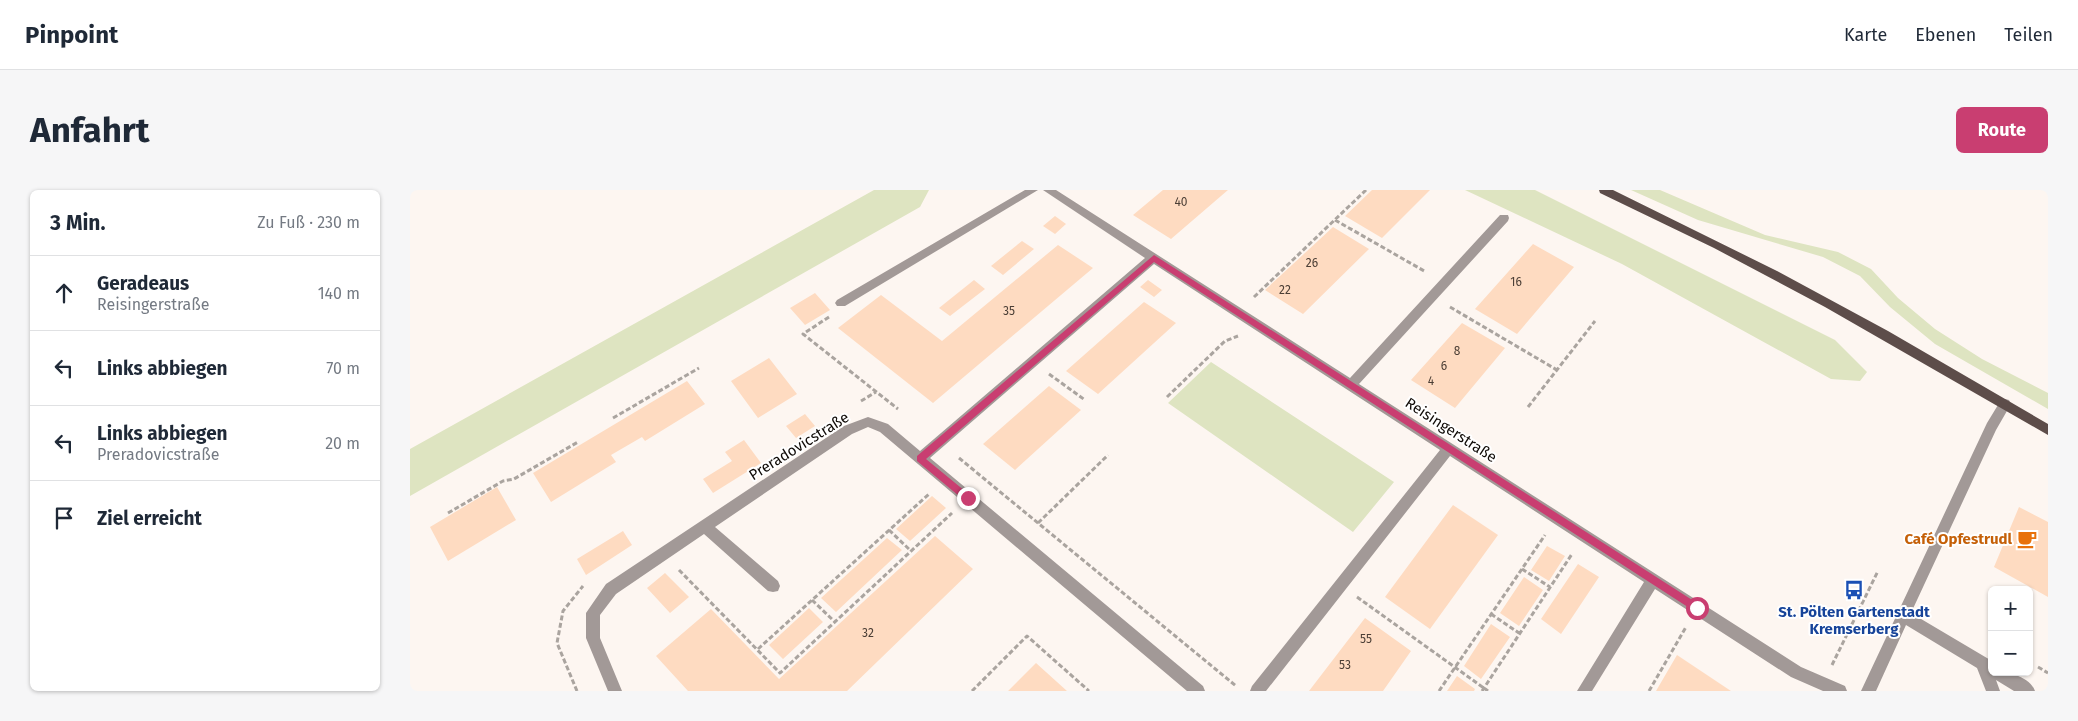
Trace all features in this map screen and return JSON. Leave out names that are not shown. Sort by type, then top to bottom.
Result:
[{"type":"main road","points":[[1604,190],[1746,259],[1852,316],[2048,430]]},
{"type":"street","points":[[841,304],[1033,190]]},
{"type":"street","name":"Reisingerstraße","points":[[1048,190],[1796,672],[1840,691]]},
{"type":"street","points":[[1351,385],[1504,218]]},
{"type":"street","points":[[920,459],[1154,258]]},
{"type":"street","points":[[1868,691],[1992,427],[2005,404]]},
{"type":"street","name":"Preradovicstraße","points":[[615,691],[593,638],[593,613],[611,589],[848,430],[868,422],[884,428],[1198,691]]},
{"type":"street","points":[[1256,691],[1449,448]]},
{"type":"street","points":[[705,526],[773,586]]},
{"type":"street","points":[[1584,691],[1653,580]]},
{"type":"street","points":[[1903,616],[1987,667],[1993,691]]},
{"type":"street","points":[[2003,676],[2028,691]]},
{"type":"path","points":[[1238,312],[1366,190]]},
{"type":"path","points":[[1335,220],[1444,282]]},
{"type":"path","points":[[1432,296],[1557,370]]},
{"type":"path","points":[[841,304],[832,316],[804,334],[904,414]]},
{"type":"path","points":[[1528,407],[1595,322]]},
{"type":"path","points":[[1167,397],[1225,341],[1240,336]]},
{"type":"path","points":[[1033,362],[1085,400]]},
{"type":"path","points":[[613,418],[699,368]]},
{"type":"path","points":[[448,513],[503,480],[514,480],[578,442]]},
{"type":"path","points":[[939,442],[1242,691]]},
{"type":"path","points":[[1038,523],[1108,455]]},
{"type":"path","points":[[758,649],[945,480]]},
{"type":"path","points":[[663,554],[780,672],[968,498]]},
{"type":"path","points":[[1439,691],[1557,518]]},
{"type":"path","points":[[889,530],[912,551]]},
{"type":"path","points":[[1483,690],[1584,535]]},
{"type":"path","points":[[1522,569],[1550,587]]},
{"type":"path","points":[[1823,684],[1878,572]]},
{"type":"path","points":[[1341,585],[1456,667],[1483,690],[1488,691]]},
{"type":"path","points":[[812,600],[835,622]]},
{"type":"path","points":[[1649,691],[1697,608]]},
{"type":"path","points":[[1491,614],[1519,634]]},
{"type":"path","points":[[972,691],[1027,636],[1089,691]]},
{"type":"green space","points":[[874,190],[929,190],[920,207],[410,496],[410,449]]},
{"type":"green space","points":[[1465,190],[1535,190],[1835,340],[1867,372],[1860,381],[1831,379],[1622,264]]},
{"type":"green space","points":[[1631,190],[1660,190],[1765,235],[1838,252],[1871,269],[1898,298],[1935,329],[1982,359],[2048,393],[2048,409],[1935,344],[1890,307],[1860,276],[1823,257],[1698,220]]},
{"type":"green space","points":[[1211,362],[1394,482],[1353,532],[1168,403]]},
{"type":"building","points":[[1163,190],[1228,190],[1171,239],[1133,215]]},
{"type":"building","points":[[1372,190],[1430,190],[1382,238],[1345,216]]},
{"type":"building","points":[[1055,216],[1066,224],[1055,234],[1043,226]]},
{"type":"building","points":[[1333,227],[1369,249],[1303,314],[1265,290]]},
{"type":"building","points":[[1022,241],[1034,249],[1003,275],[991,266]]},
{"type":"building","points":[[1533,244],[1574,267],[1517,334],[1475,309]]},
{"type":"building","points":[[1058,245],[1093,268],[933,403],[838,328],[881,295],[942,341]]},
{"type":"building","points":[[974,280],[985,289],[950,316],[939,308]]},
{"type":"building","points":[[1148,280],[1162,290],[1154,297],[1140,287]]},
{"type":"building","points":[[815,293],[830,310],[805,325],[790,308]]},
{"type":"building","points":[[1144,302],[1176,323],[1098,394],[1066,371]]},
{"type":"building","points":[[1462,323],[1505,348],[1455,408],[1411,380]]},
{"type":"building","points":[[769,358],[797,394],[758,418],[731,381]]},
{"type":"building","points":[[687,381],[705,404],[645,441],[642,437],[611,455],[616,462],[551,502],[533,473]]},
{"type":"building","points":[[1049,386],[1081,410],[1015,470],[983,444]]},
{"type":"building","points":[[805,414],[815,426],[796,438],[786,426]]},
{"type":"building","points":[[744,440],[761,463],[713,493],[703,479],[732,461],[725,452]]},
{"type":"building","points":[[497,487],[516,520],[448,561],[430,527]]},
{"type":"building","points":[[932,496],[946,508],[910,541],[896,529]]},
{"type":"building","points":[[1453,505],[1498,535],[1430,629],[1385,597]]},
{"type":"building","name":"Café Opfestrudl","points":[[2019,507],[2048,522],[2048,597],[2033,589],[2033,586],[2028,586],[1994,567]]},
{"type":"building","points":[[623,531],[632,545],[586,575],[577,559]]},
{"type":"building","points":[[935,536],[973,569],[847,691],[688,691],[656,656],[711,609],[779,679]]},
{"type":"building","points":[[887,538],[902,550],[836,612],[821,598]]},
{"type":"building","points":[[1547,546],[1565,556],[1549,581],[1531,570]]},
{"type":"building","points":[[1578,564],[1599,577],[1561,634],[1541,619]]},
{"type":"building","points":[[665,573],[689,597],[670,613],[647,588]]},
{"type":"building","points":[[1524,577],[1543,590],[1519,626],[1500,613]]},
{"type":"building","points":[[809,608],[823,622],[783,659],[769,645]]},
{"type":"building","points":[[1365,618],[1411,651],[1383,691],[1309,691]]},
{"type":"building","points":[[1491,624],[1510,637],[1481,679],[1464,666]]},
{"type":"building","points":[[1677,655],[1731,691],[1656,691]]},
{"type":"building","points":[[1036,663],[1067,691],[1008,691]]},
{"type":"building","points":[[1457,676],[1475,689],[1474,691],[1447,691]]},
{"type":"place","name":"Café Opfestrudl","points":[[2027,539]]},
{"type":"place","name":"St. Pölten Gartenstadt Kremserberg","points":[[1854,590]]},
{"type":"route","points":[[968,498],[920,459],[1154,258],[1697,608]]}]
